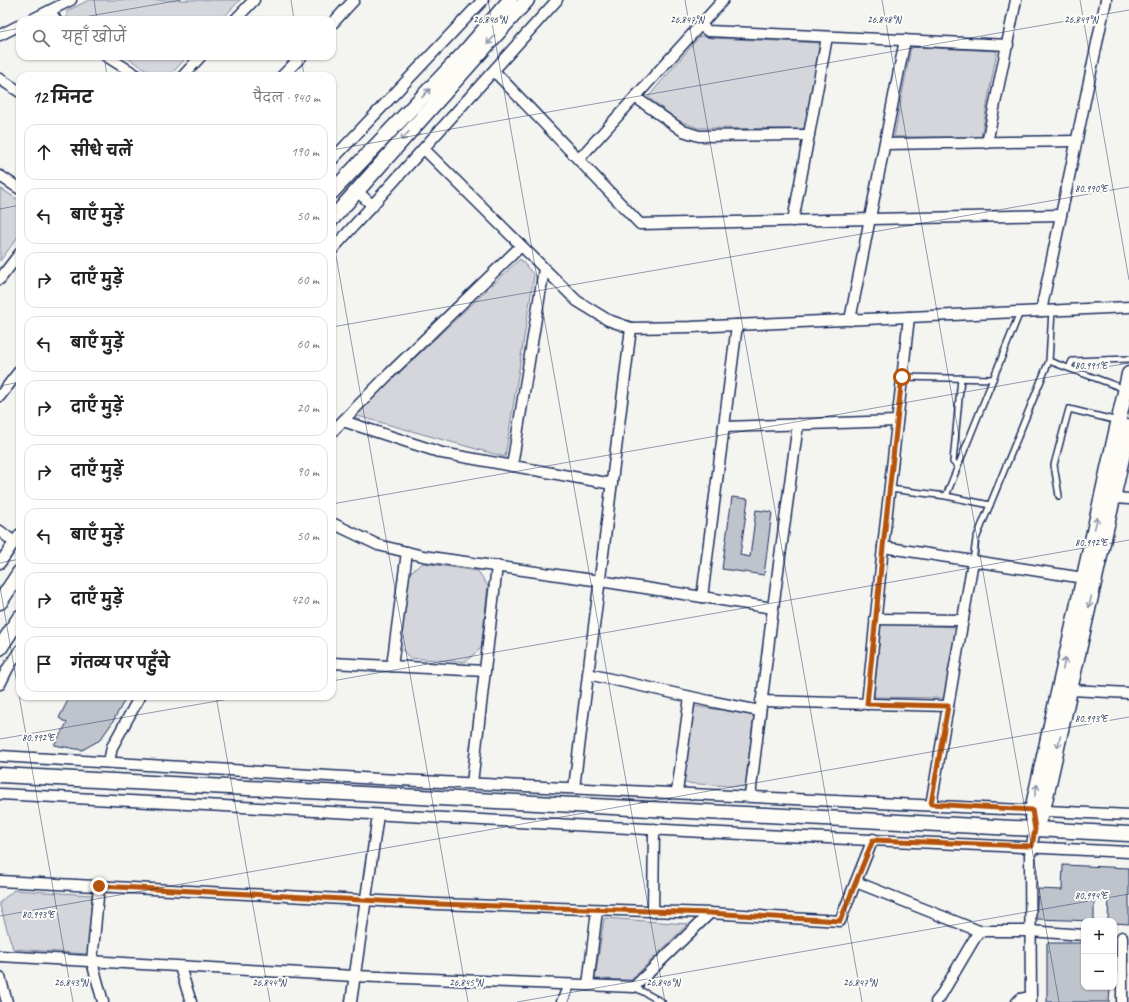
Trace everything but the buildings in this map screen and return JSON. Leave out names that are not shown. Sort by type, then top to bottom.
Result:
[{"type":"street","points":[[39,16],[71,0]]},
{"type":"street","points":[[239,16],[254,0]]},
{"type":"street","points":[[336,20],[354,0]]},
{"type":"street","points":[[336,156],[484,0]]},
{"type":"street","points":[[336,246],[557,0]]},
{"type":"street","points":[[578,159],[723,0]]},
{"type":"street","points":[[987,143],[1016,0]]},
{"type":"street","points":[[1041,311],[1106,0]]},
{"type":"street","points":[[336,188],[464,53],[517,2]]},
{"type":"street","points":[[336,214],[517,2]]},
{"type":"street","points":[[50,11],[53,16]]},
{"type":"street","points":[[700,25],[708,31],[1008,45]]},
{"type":"street","points":[[0,36],[16,27]]},
{"type":"street","points":[[793,221],[827,37]]},
{"type":"street","points":[[850,320],[905,40]]},
{"type":"street","points":[[112,60],[132,72]]},
{"type":"street","points":[[187,72],[197,60]]},
{"type":"street","points":[[286,72],[298,60]]},
{"type":"street","points":[[494,71],[640,224],[1061,215]]},
{"type":"street","points":[[0,79],[16,89]]},
{"type":"street","points":[[635,97],[683,131],[699,136],[809,135]]},
{"type":"street","points":[[885,144],[1076,141]]},
{"type":"street","points":[[424,149],[577,301],[608,320],[631,328],[737,325],[1129,307]]},
{"type":"street","points":[[352,171],[373,206]]},
{"type":"street","points":[[0,176],[16,186]]},
{"type":"street","points":[[336,428],[390,373],[521,246]]},
{"type":"street","points":[[0,279],[16,258]]},
{"type":"street","points":[[512,466],[544,269]]},
{"type":"street","points":[[867,704],[909,317]]},
{"type":"street","points":[[702,597],[737,325]]},
{"type":"street","points":[[574,788],[631,328]]},
{"type":"street","points":[[1017,1002],[1020,999],[1031,1000],[1030,855],[1037,810],[1124,424],[1126,389],[1129,374]]},
{"type":"street","points":[[0,396],[16,375]]},
{"type":"street","points":[[343,421],[442,453],[612,484]]},
{"type":"street","points":[[724,426],[897,421]]},
{"type":"street","points":[[750,796],[761,700],[798,424]]},
{"type":"street","points":[[1037,810],[1070,690],[1090,579],[1127,449],[1124,424]]},
{"type":"street","points":[[1114,498],[1129,499]]},
{"type":"street","points":[[336,525],[378,545],[424,556],[600,581],[773,608]]},
{"type":"street","points":[[0,531],[14,542]]},
{"type":"street","points":[[0,563],[16,539]]},
{"type":"street","points":[[883,547],[1090,579]]},
{"type":"street","points":[[392,666],[407,552]]},
{"type":"street","points":[[931,804],[973,561]]},
{"type":"street","points":[[472,783],[497,566]]},
{"type":"street","points":[[0,602],[16,578]]},
{"type":"street","points":[[876,619],[963,620]]},
{"type":"street","points":[[0,648],[16,624]]},
{"type":"street","points":[[0,684],[16,656]]},
{"type":"street","points":[[336,663],[485,671]]},
{"type":"street","points":[[588,674],[760,711]]},
{"type":"street","points":[[1070,690],[1129,693]]},
{"type":"street","points":[[678,792],[690,697]]},
{"type":"street","points":[[109,762],[112,747],[138,700]]},
{"type":"street","points":[[761,700],[948,706]]},
{"type":"street","points":[[0,756],[378,779],[931,804],[1129,815]]},
{"type":"street","points":[[0,775],[1129,834]]},
{"type":"street","points":[[0,794],[378,815],[873,840],[1032,846],[1129,852]]},
{"type":"street","points":[[352,1002],[354,976],[378,815]]},
{"type":"street","points":[[653,912],[654,829]]},
{"type":"street","points":[[0,881],[365,900],[597,910],[710,913],[840,921],[873,840]]},
{"type":"street","points":[[856,882],[978,931],[1030,931],[1081,935]]},
{"type":"street","points":[[99,886],[92,962],[103,1002]]},
{"type":"street","points":[[588,985],[597,910]]},
{"type":"street","points":[[0,956],[354,976],[634,987],[710,913]]},
{"type":"street","points":[[936,1002],[978,931]]},
{"type":"street","points":[[1122,937],[1122,1002]]},
{"type":"street","points":[[180,966],[191,1002]]},
{"type":"street","points":[[0,977],[7,1002]]},
{"type":"street","points":[[562,1002],[569,984]]},
{"type":"lane","points":[[973,561],[976,539],[1049,361],[1052,310]]},
{"type":"lane","points":[[946,496],[1020,312]]},
{"type":"lane","points":[[1069,368],[1072,361],[1129,359]]},
{"type":"lane","points":[[1049,361],[1126,389]]},
{"type":"lane","points":[[902,377],[993,379]]},
{"type":"lane","points":[[958,466],[952,462],[960,378]]},
{"type":"lane","points":[[1059,496],[1054,465],[1069,409],[1124,424]]},
{"type":"lane","points":[[890,489],[946,496],[990,505]]},
{"type":"lane","points":[[634,987],[662,1002]]},
{"type":"shaded area","points":[[89,0],[240,0],[225,16],[67,16],[67,11]]},
{"type":"shaded area","points":[[700,36],[711,38],[821,43],[804,129],[698,128],[677,120],[648,97]]},
{"type":"shaded area","points":[[911,47],[997,51],[981,137],[894,137]]},
{"type":"shaded area","points":[[131,60],[184,60],[173,72],[150,72]]},
{"type":"shaded area","points":[[0,188],[16,198],[16,239],[0,261]]},
{"type":"shaded area","points":[[520,259],[534,275],[505,457],[354,415]]},
{"type":"shaded area","points":[[423,563],[478,571],[488,586],[481,648],[465,662],[409,658],[400,646],[409,573]]},
{"type":"shaded area","points":[[881,624],[958,627],[944,698],[874,697]]},
{"type":"shaded area","points":[[694,706],[754,715],[745,787],[683,783]]},
{"type":"shaded area","points":[[14,890],[92,895],[88,954],[13,949],[0,902]]},
{"type":"shaded area","points":[[604,918],[688,924],[631,980],[595,979]]},
{"type":"route","points":[[99,886],[437,904],[710,913],[840,921],[873,840],[1032,846],[1035,829],[1032,810],[931,804],[948,706],[867,704],[902,377]]}]
